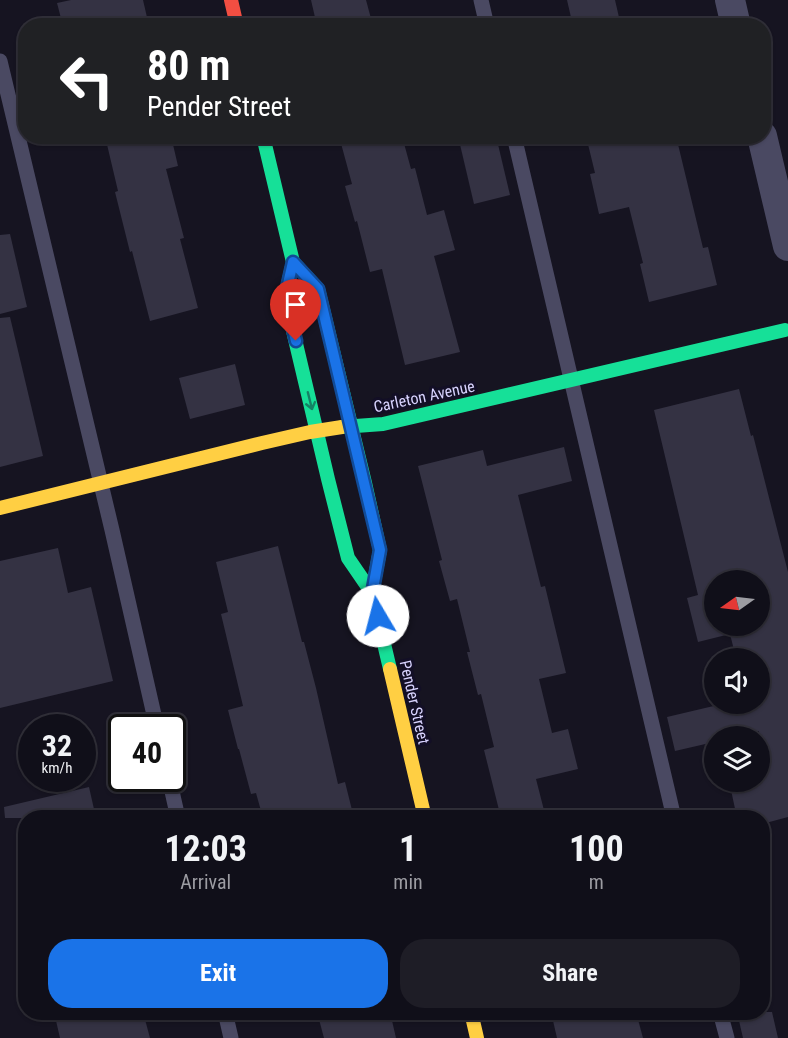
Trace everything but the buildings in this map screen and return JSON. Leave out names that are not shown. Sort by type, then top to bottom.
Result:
[{"type":"street","points":[[231,0],[235,18]]},
{"type":"street","points":[[730,0],[734,18]]},
{"type":"street","name":"Pender Street","points":[[265,144],[293,262],[285,297],[317,432],[348,558],[372,594],[423,810]]},
{"type":"street","points":[[764,144],[788,246]]},
{"type":"street","name":"Pender Street","points":[[293,262],[318,289],[351,426],[380,550],[372,594]]},
{"type":"street","name":"Carleton Avenue","points":[[0,508],[283,437],[351,426],[383,424],[787,326]]},
{"type":"street","points":[[473,1020],[477,1038]]},
{"type":"lane","points":[[481,0],[485,18]]},
{"type":"lane","points":[[0,61],[18,136]]},
{"type":"lane","points":[[20,144],[154,714]]},
{"type":"lane","points":[[516,144],[672,810]]},
{"type":"lane","points":[[172,792],[176,810]]},
{"type":"lane","points":[[227,1020],[231,1038]]},
{"type":"lane","points":[[722,1020],[727,1038]]},
{"type":"traffic: fast","points":[[265,144],[293,262],[285,297],[328,479],[348,558],[372,593],[390,669]]},
{"type":"traffic: fast","points":[[293,262],[318,289],[365,483],[380,550],[372,593]]},
{"type":"traffic: fast","points":[[342,427],[383,424],[785,330]]},
{"type":"traffic: slow","points":[[0,508],[262,443],[342,427]]},
{"type":"traffic: slow","points":[[390,669],[423,810]]},
{"type":"traffic: slow","points":[[473,1020],[477,1038]]},
{"type":"traffic: jam","points":[[231,0],[235,18]]},
{"type":"route","points":[[296,341],[285,297],[293,262],[318,289],[380,550],[372,594],[378,616]]}]
